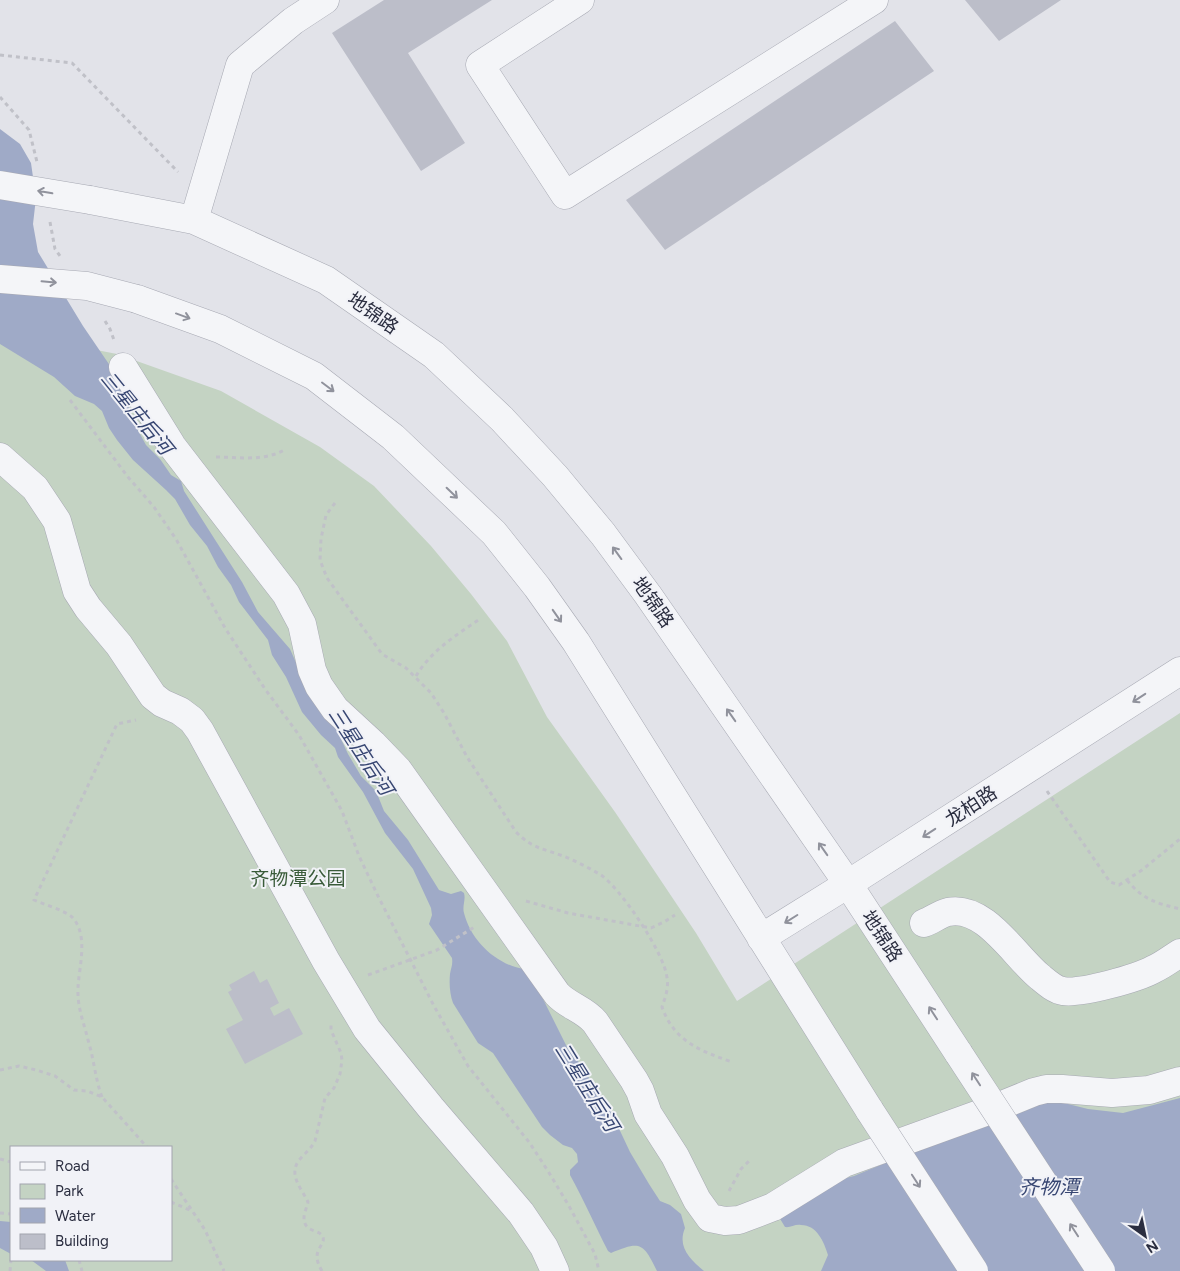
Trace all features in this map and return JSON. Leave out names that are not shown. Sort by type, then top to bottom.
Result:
[{"type":"street","points":[[197,208],[240,65],[293,21],[325,0]]},
{"type":"street","points":[[580,0],[480,64],[565,195],[874,0]]},
{"type":"street","name":"地锦路","points":[[0,184],[90,200],[197,208],[326,280],[434,355],[502,419],[555,476],[609,542],[648,594],[848,884],[1101,1271]]},
{"type":"street","points":[[0,279],[86,286],[138,299],[220,329],[314,376],[393,437],[494,533],[537,587],[576,642],[870,1111],[974,1271]]},
{"type":"street","points":[[123,367],[180,456],[286,594],[302,624],[314,678],[327,698],[335,709],[398,770],[557,994],[568,1003],[589,1014],[595,1022],[640,1090],[644,1107],[682,1167],[697,1200],[710,1218],[739,1220],[768,1209],[844,1163],[985,1112],[1034,1092],[1046,1089],[1062,1089],[1112,1093],[1149,1090],[1180,1081]]},
{"type":"street","points":[[0,457],[35,488],[57,521],[77,591],[88,608],[120,645],[154,696],[162,703],[180,711],[192,720],[200,732],[326,961],[367,1029],[431,1108],[521,1213],[544,1247],[555,1271]]},
{"type":"street","name":"龙柏路","points":[[761,938],[1180,671]]},
{"type":"street","points":[[924,923],[948,912],[963,912],[978,917],[988,924],[1030,969],[1044,981],[1061,991],[1079,991],[1133,977],[1154,969],[1180,953]]},
{"type":"path","points":[[0,55],[72,62],[197,208]]},
{"type":"path","points":[[0,97],[30,130],[38,166]]},
{"type":"path","points":[[50,221],[56,249],[61,257]]},
{"type":"path","points":[[104,321],[110,329],[123,367]]},
{"type":"path","points":[[70,400],[128,477],[154,507],[176,539],[225,628],[299,735],[342,811],[359,856],[411,961],[468,1066],[529,1142],[561,1192],[595,1254],[599,1271]]},
{"type":"path","points":[[180,456],[194,453],[238,459],[268,457],[286,449]]},
{"type":"path","points":[[335,503],[326,515],[321,539],[320,560],[327,578],[382,654],[406,668],[431,693],[444,713],[467,757],[516,832],[526,842],[545,851],[563,856],[602,876],[617,890],[634,912],[665,967],[668,984],[662,1008],[666,1020],[675,1031],[689,1043],[705,1052],[732,1062]]},
{"type":"path","points":[[416,676],[422,666],[440,647],[480,619]]},
{"type":"path","points":[[146,1146],[102,1096],[96,1080],[88,1040],[80,1017],[78,990],[82,942],[79,929],[73,918],[65,912],[34,900],[117,724],[140,719],[162,703]]},
{"type":"path","points":[[1043,785],[1110,882],[1119,885],[1158,858],[1180,839]]},
{"type":"path","points":[[1127,880],[1148,900],[1180,909]]},
{"type":"path","points":[[524,900],[568,913],[650,928],[675,915]]},
{"type":"path","points":[[365,976],[411,961],[437,950],[476,926]]},
{"type":"path","points":[[322,1271],[316,1260],[317,1251],[323,1237],[321,1234],[308,1228],[306,1224],[304,1217],[308,1202],[296,1180],[294,1171],[299,1160],[312,1147],[315,1141],[326,1098],[334,1088],[340,1074],[341,1052],[331,1030],[332,1023]]},
{"type":"path","points":[[0,1070],[19,1066],[36,1070],[55,1076],[74,1090],[87,1091],[102,1096]]},
{"type":"path","points":[[718,1220],[734,1180],[749,1161]]},
{"type":"path","points":[[172,1180],[205,1230],[224,1271]]},
{"type":"path","points":[[172,1202],[193,1211]]},
{"type":"green space","name":"齐物潭公园","points":[[0,337],[66,344],[117,354],[221,391],[320,447],[374,486],[431,546],[507,641],[547,717],[615,812],[696,933],[737,1001],[1180,713],[1180,1271],[0,1271]]},
{"type":"water","name":"三星庄后河","points":[[0,129],[20,144],[31,163],[36,198],[33,224],[38,252],[83,326],[115,373],[123,388],[134,423],[146,445],[160,459],[171,475],[181,481],[184,491],[242,582],[258,612],[290,649],[301,674],[333,722],[361,776],[376,791],[384,811],[408,840],[439,890],[451,894],[461,891],[464,893],[464,913],[472,933],[486,950],[494,956],[503,962],[523,969],[538,989],[568,1049],[606,1101],[630,1152],[649,1184],[660,1201],[670,1205],[681,1214],[685,1228],[683,1241],[686,1252],[704,1271],[657,1271],[648,1254],[640,1247],[628,1247],[611,1253],[608,1251],[570,1175],[570,1170],[578,1162],[577,1154],[572,1148],[563,1145],[542,1127],[493,1053],[478,1043],[453,1003],[450,993],[452,958],[429,924],[432,915],[431,908],[413,869],[385,833],[363,792],[338,757],[335,748],[321,735],[302,712],[286,677],[272,655],[268,640],[239,602],[207,546],[190,525],[175,499],[133,460],[117,440],[109,428],[102,411],[94,404],[75,396],[54,377],[0,344]]},
{"type":"water","name":"齐物潭","points":[[1180,1098],[1180,1271],[821,1271],[828,1255],[816,1231],[807,1226],[785,1227],[779,1217],[842,1179],[854,1176],[1030,1103],[1052,1100],[1088,1109],[1123,1113]]},
{"type":"water","points":[[0,1221],[10,1222],[10,1253],[0,1248]]},
{"type":"water","points":[[32,1261],[65,1261],[69,1271],[46,1271]]},
{"type":"building","points":[[384,0],[492,0],[408,53],[465,143],[421,171],[332,33]]},
{"type":"building","points":[[965,0],[1061,0],[999,41]]},
{"type":"building","points":[[895,21],[934,71],[665,250],[626,200]]},
{"type":"building","points":[[254,971],[260,983],[267,979],[279,1003],[270,1008],[274,1016],[289,1008],[303,1034],[245,1064],[226,1029],[243,1020],[228,992],[232,990],[229,985]]}]
